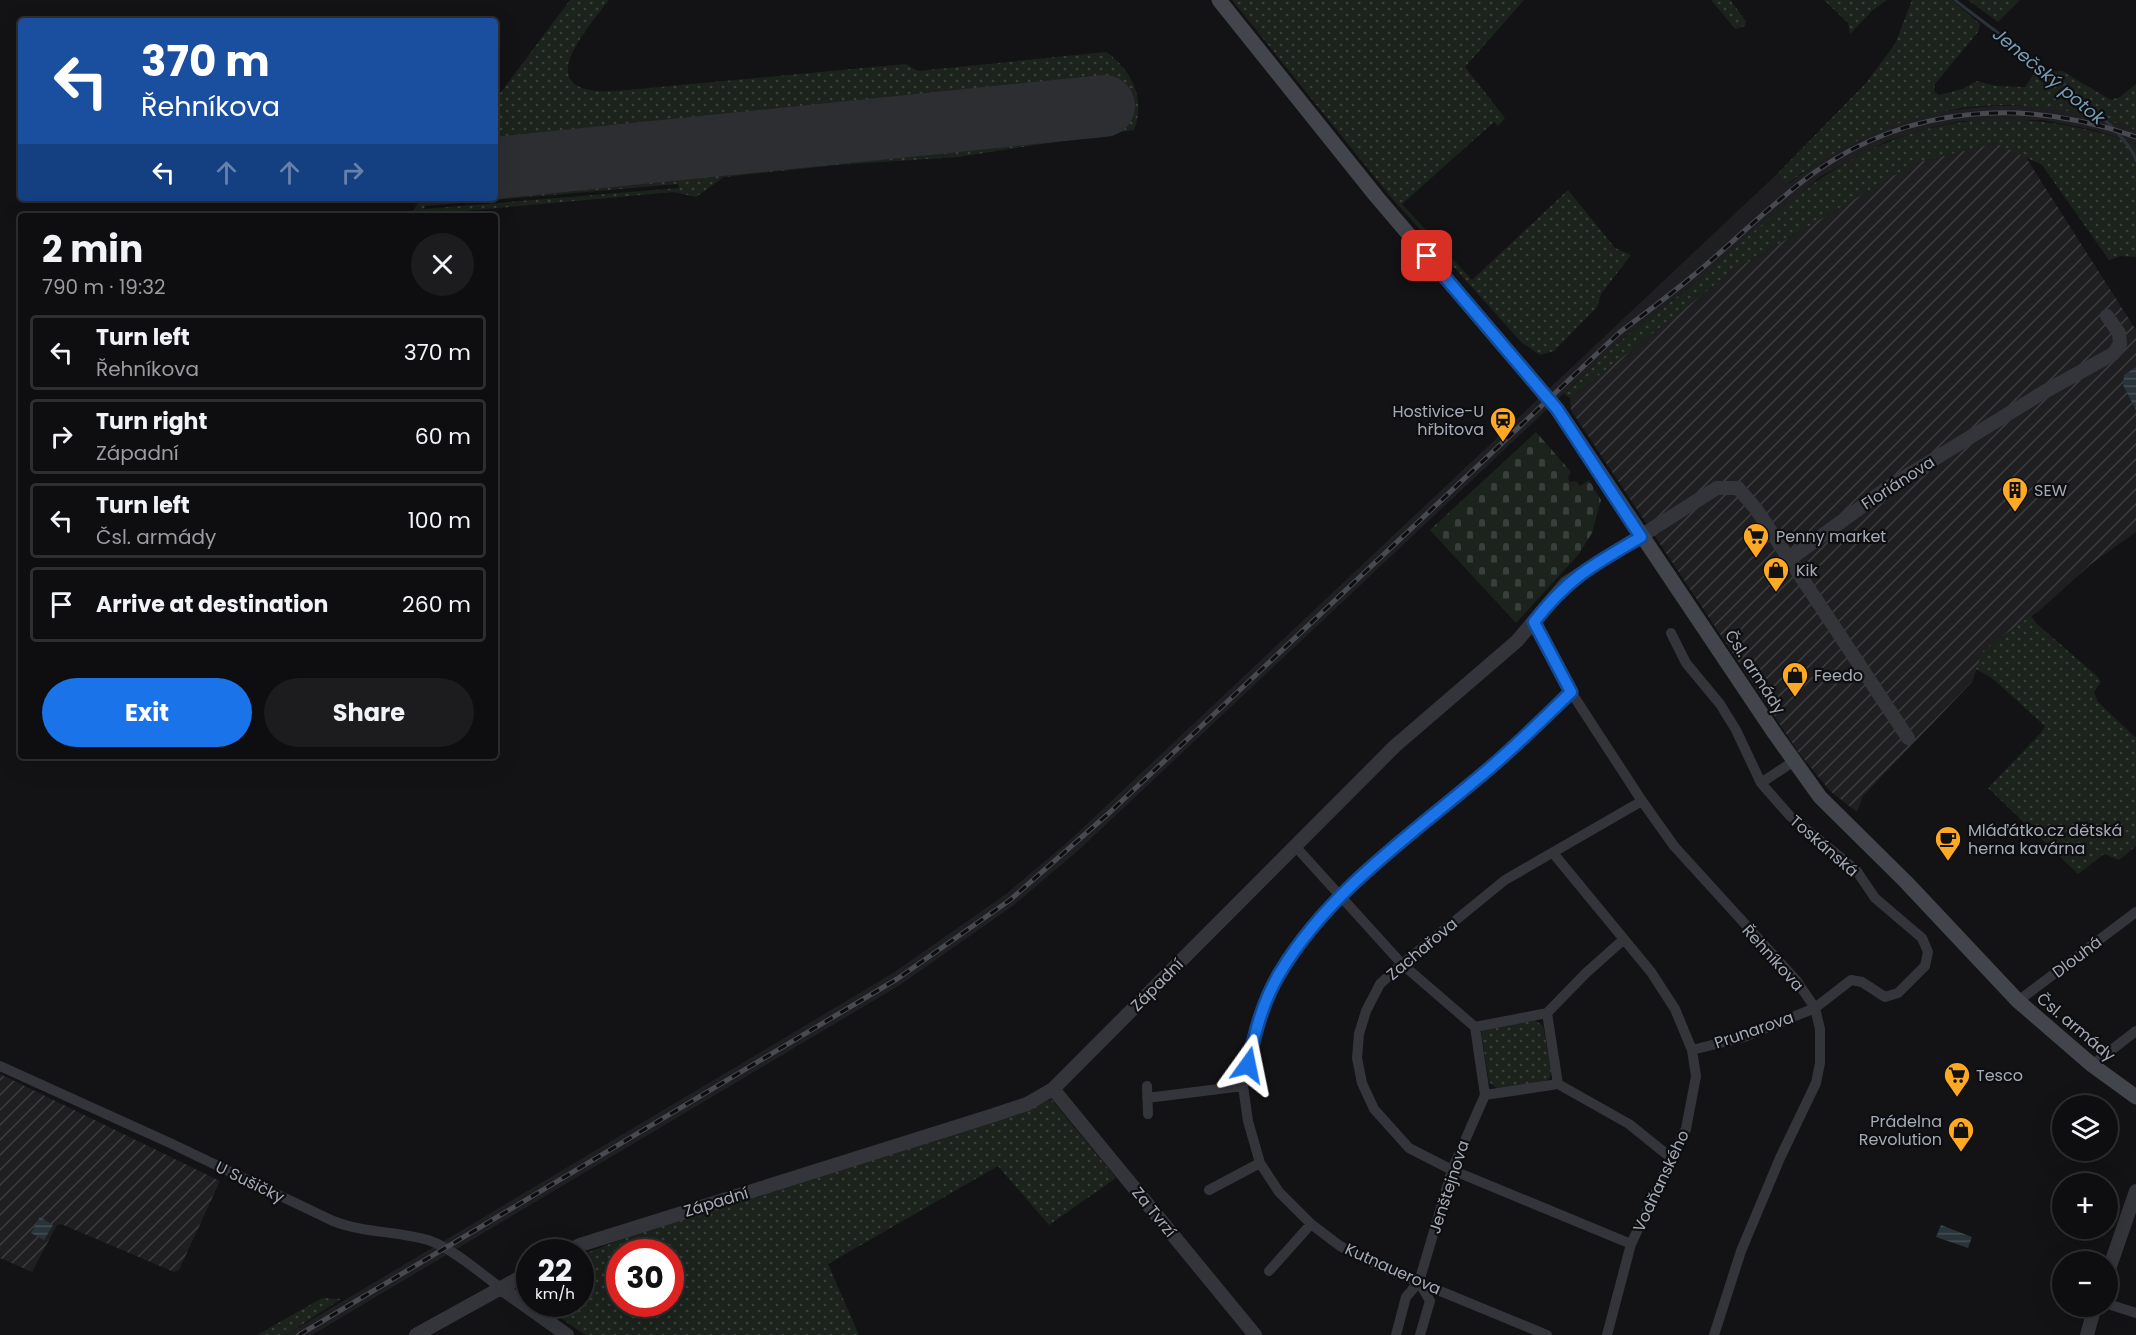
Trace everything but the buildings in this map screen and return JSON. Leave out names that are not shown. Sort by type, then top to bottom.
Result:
[{"type":"main road","name":"Čsl. armády","points":[[1219,0],[1396,220],[1557,409],[1641,537],[1794,761],[1839,818],[1906,882],[2018,1001],[2092,1065],[2136,1097]]},
{"type":"street","name":"Floriánova","points":[[1790,560],[1890,486],[2044,392],[2113,354],[2120,344],[2119,333],[2107,316]]},
{"type":"street","points":[[1641,537],[1717,488],[1738,488],[1756,509],[1908,738]]},
{"type":"street","name":"Západní","points":[[594,1240],[994,1115],[1027,1104],[1053,1089],[1395,746],[1517,641],[1566,583],[1641,537]]},
{"type":"street","name":"Řehníkova","points":[[1534,622],[1571,692],[1674,846],[1796,980],[1815,1008],[1820,1029],[1820,1063],[1816,1083],[1780,1158],[1742,1251],[1714,1335]]},
{"type":"street","name":"Toskánská","points":[[1671,633],[1686,663],[1720,704],[1736,730],[1761,783],[1790,816],[1856,870],[1875,898],[1922,938],[1928,952],[1925,966],[1898,993],[1885,997],[1862,982],[1851,980],[1815,1008]]},
{"type":"street","name":"Kutnauerova","points":[[1547,1335],[1419,1282],[1340,1246],[1311,1224],[1279,1192],[1260,1163],[1248,1121],[1243,1086],[1257,1023],[1280,972],[1312,925],[1342,895],[1496,763],[1571,692]]},
{"type":"street","points":[[1761,783],[1794,761]]},
{"type":"street","name":"Zachařova","points":[[1631,1244],[1452,1170],[1409,1148],[1374,1109],[1362,1083],[1357,1058],[1359,1034],[1366,1011],[1380,984],[1402,964],[1505,880],[1642,801]]},
{"type":"street","points":[[1295,846],[1342,895],[1402,964],[1475,1027],[1485,1095],[1558,1084],[1629,1124],[1670,1157]]},
{"type":"street","name":"Vodňanského","points":[[1553,853],[1651,972],[1675,1010],[1692,1050],[1696,1076],[1694,1099],[1686,1129],[1670,1157],[1631,1244],[1613,1305],[1607,1335]]},
{"type":"street","name":"Dlouhá","points":[[2018,1001],[2136,912]]},
{"type":"street","points":[[1475,1027],[1547,1013],[1586,973],[1623,940]]},
{"type":"street","name":"Prunarova","points":[[1692,1050],[1744,1037],[1815,1008]]},
{"type":"street","points":[[1547,1013],[1558,1084]]},
{"type":"street","points":[[2092,1065],[2136,1030]]},
{"type":"street","name":"U Sušičky","points":[[0,1066],[355,1230],[427,1240],[446,1248],[501,1288]]},
{"type":"street","points":[[1147,1086],[1148,1114]]},
{"type":"street","points":[[1147,1098],[1243,1086]]},
{"type":"street","name":"Za Tvrzí","points":[[1053,1089],[1255,1335]]},
{"type":"street","name":"Jenštejnova","points":[[1395,1335],[1406,1297],[1419,1282],[1452,1170],[1485,1095]]},
{"type":"street","points":[[1209,1190],[1260,1163]]},
{"type":"street","points":[[2115,1251],[2136,1191]]},
{"type":"street","points":[[1269,1271],[1311,1224]]},
{"type":"street","points":[[416,1335],[516,1280]]},
{"type":"street","points":[[1419,1282],[1430,1300],[1420,1335]]},
{"type":"street","points":[[501,1288],[567,1335]]},
{"type":"street","points":[[2118,1307],[2136,1313]]},
{"type":"street","points":[[2087,1335],[2092,1317]]},
{"type":"shaded area","points":[[1992,106],[2045,106],[2097,117],[2136,130],[2136,144],[2094,130],[2043,120],[1963,121],[1887,141],[1821,176],[1697,281],[1623,338],[1080,849],[1014,905],[900,985],[312,1335],[286,1335],[893,973],[1006,894],[1071,839],[1778,173],[1788,184],[1836,150],[1882,128],[1934,112]]},
{"type":"shaded area","points":[[1996,143],[2025,156],[2136,330],[2136,532],[2091,564],[2039,611],[1984,649],[1972,682],[1863,796],[1857,812],[1830,791],[1799,753],[1571,410],[1570,398],[1731,272],[1915,163]]},
{"type":"shaded area","points":[[2136,367],[2136,410],[2123,385],[2124,375]]},
{"type":"shaded area","points":[[0,1074],[220,1181],[179,1270],[174,1272],[61,1224],[57,1225],[32,1272],[0,1258]]},
{"type":"shaded area","points":[[40,1217],[53,1225],[44,1240],[31,1233]]},
{"type":"shaded area","points":[[1941,1225],[1972,1237],[1968,1248],[1936,1237]]},
{"type":"green space","points":[[570,0],[609,0],[576,45],[570,60],[568,74],[574,84],[590,90],[617,91],[906,64],[918,71],[1106,52],[1123,67],[1137,96],[1138,107],[1134,130],[958,157],[837,165],[724,177],[696,197],[674,192],[443,213],[412,213],[419,201],[482,201],[425,206],[424,209],[679,188],[678,184],[498,200],[498,96]]},
{"type":"green space","points":[[1232,0],[1524,0],[1465,67],[1505,118],[1498,126],[1494,122],[1402,204],[1472,280],[1568,190],[1615,248],[1631,255],[1601,294],[1597,307],[1554,351],[1540,355],[1521,342],[1390,196]]},
{"type":"green space","points":[[1711,0],[1730,0],[1746,21],[1745,26],[1735,29]]},
{"type":"green space","points":[[1824,0],[1887,0],[1873,10],[1850,34],[1848,23]]},
{"type":"green space","points":[[1912,0],[1952,0],[1980,24],[1978,32],[1935,84],[1934,91],[1939,95],[1962,89],[1977,81],[1996,86],[2025,87],[2035,72],[2062,71],[2111,100],[2120,97],[2136,84],[2136,130],[2088,116],[2042,107],[1998,105],[1954,109],[1911,119],[1869,135],[1828,157],[1787,184],[1778,173],[1866,83],[1895,44]]},
{"type":"green space","points":[[1968,0],[2020,0],[1998,22]]},
{"type":"green space","points":[[1992,119],[2065,125],[2136,144],[2136,257],[2121,256],[2109,260],[2042,165],[1996,143],[1915,163],[1731,272],[1570,398],[1564,394],[1633,330],[1690,287],[1799,195],[1831,172],[1866,152],[1903,136],[1945,125]]},
{"type":"green space","points":[[1536,432],[1571,472],[1568,478],[1570,482],[1576,481],[1580,486],[1589,480],[1601,500],[1592,533],[1579,554],[1516,623],[1430,530]]},
{"type":"green space","points":[[2031,616],[2036,623],[2098,677],[2101,682],[2094,692],[2098,702],[2136,738],[2136,846],[2119,860],[2104,854],[2078,874],[1988,788],[2045,726],[1993,679],[1976,669],[1984,649]]},
{"type":"green space","points":[[1535,1020],[1543,1026],[1551,1070],[1550,1078],[1544,1082],[1498,1089],[1489,1082],[1481,1030]]},
{"type":"green space","points":[[1051,1099],[1116,1178],[1049,1225],[998,1166],[828,1264],[859,1335],[585,1335],[559,1317],[594,1317],[594,1250],[606,1245],[606,1317],[684,1317],[684,1239],[622,1239],[1017,1115]]},
{"type":"green space","points":[[322,1298],[341,1299],[286,1335],[257,1335]]},
{"type":"waterway","name":"Jenečský potok","points":[[1955,0],[2083,100],[2126,143],[2136,160]]},
{"type":"runway","points":[[498,168],[1104,106]]},
{"type":"railway","points":[[299,1335],[897,979],[1010,900],[1108,814],[1619,333],[1694,275],[1784,196],[1815,172],[1852,149],[1891,132],[1930,121],[1971,114],[2012,113],[2054,116],[2136,137]]},
{"type":"place","name":"Hostivice-U hřbitova","points":[[1503,443]]},
{"type":"place","name":"SEW","points":[[2015,513]]},
{"type":"place","name":"Penny market","points":[[1756,559]]},
{"type":"place","name":"Kik","points":[[1776,593]]},
{"type":"place","name":"Feedo","points":[[1795,698]]},
{"type":"place","name":"Mláďátko.cz dětská herna kavárna","points":[[1948,862]]},
{"type":"place","name":"Tesco","points":[[1957,1098]]},
{"type":"place","name":"Prádelna Revolution","points":[[1961,1153]]},
{"type":"route","points":[[1248,1065],[1257,1023],[1264,1004],[1280,972],[1312,925],[1368,870],[1496,763],[1571,692],[1534,622],[1566,583],[1641,537],[1592,459],[1557,409],[1427,256]]}]
